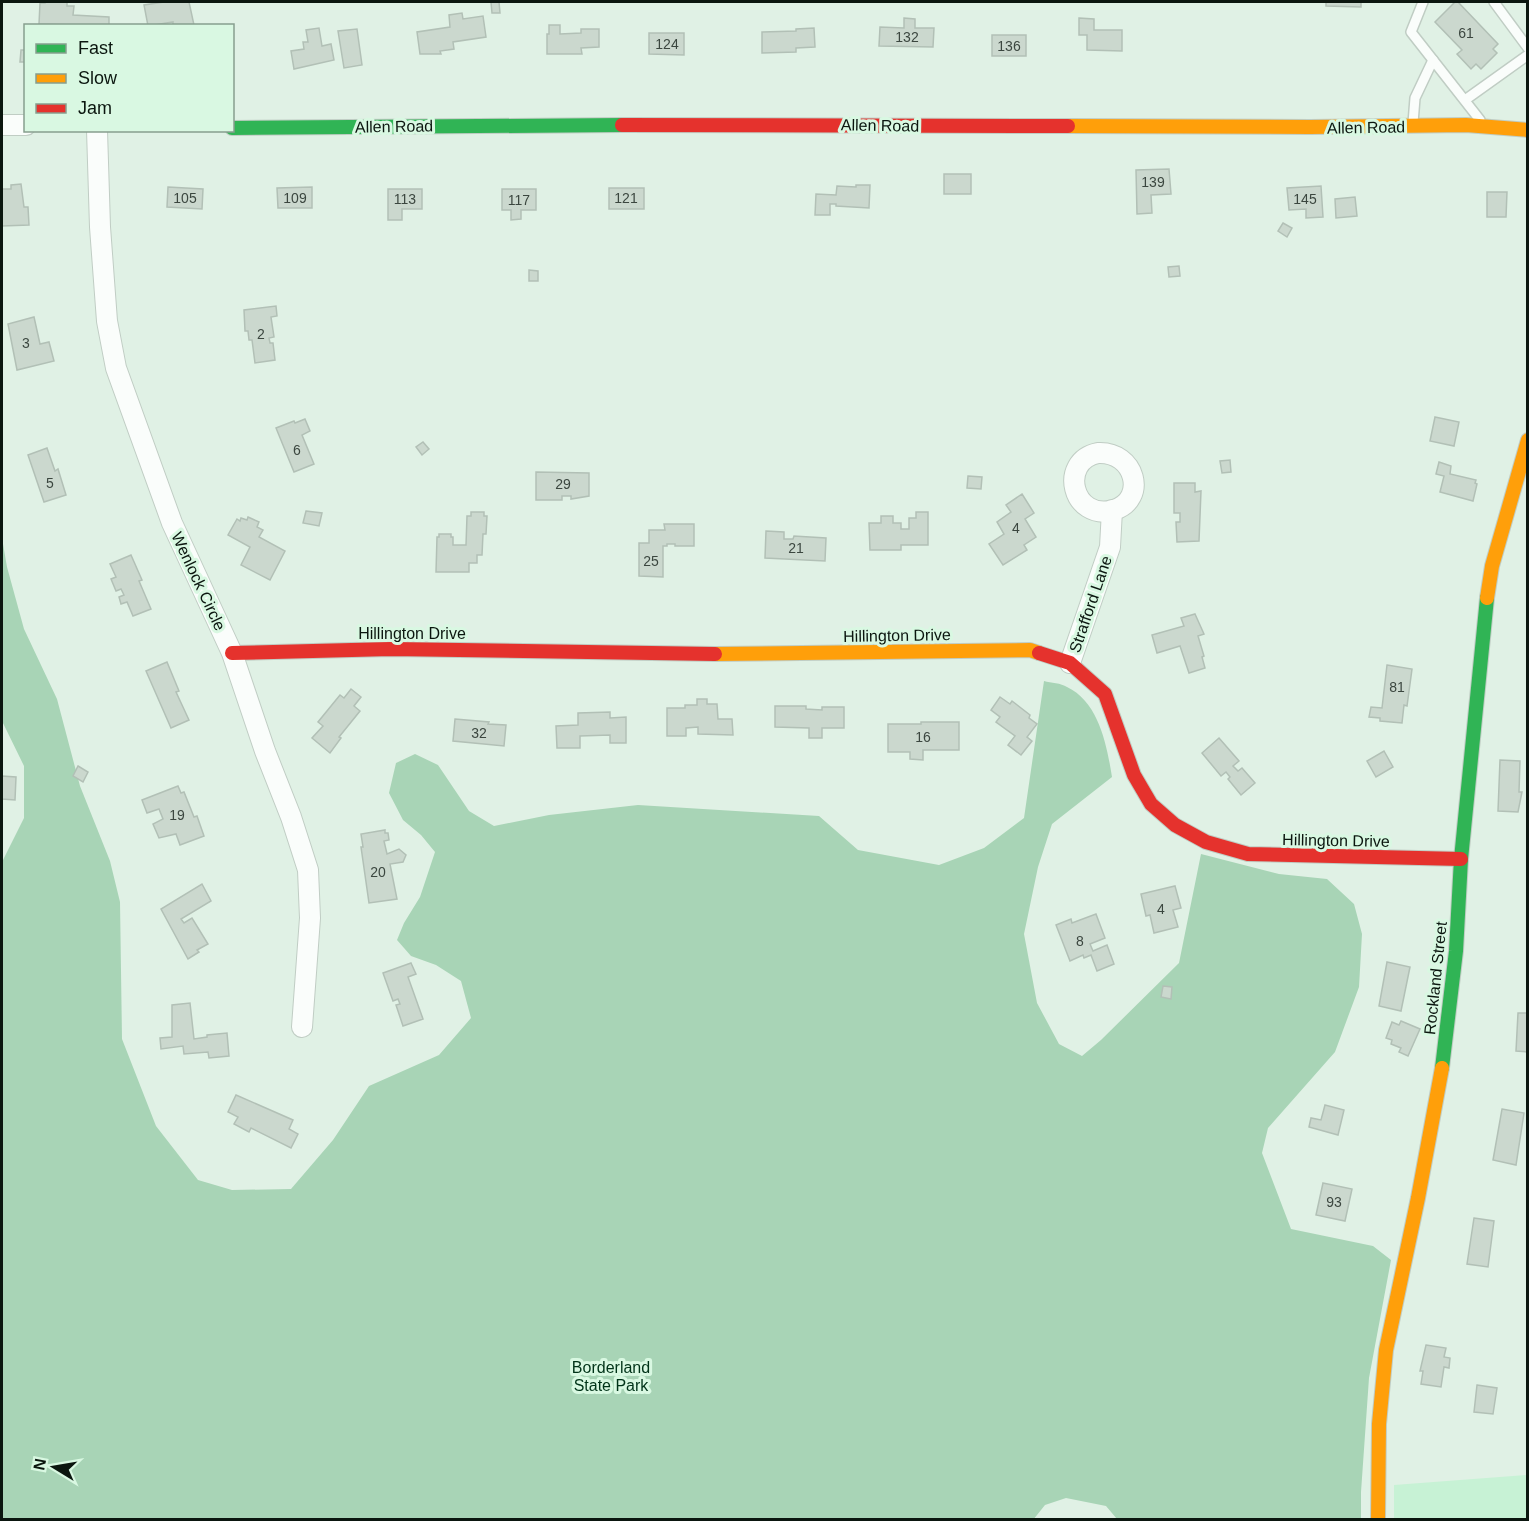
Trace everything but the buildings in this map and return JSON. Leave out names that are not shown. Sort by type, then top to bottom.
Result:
[{"type":"street","name":"Allen Road","points":[[234,128],[534,127],[644,124],[1413,126],[1527,130]]},
{"type":"street","points":[[2,125],[24,125]]},
{"type":"street","name":"Wenlock Circle","points":[[97,132],[100,227],[107,321],[116,368],[172,523],[232,653],[308,870],[310,918],[302,1027]]},
{"type":"street","name":"Rockland Street","points":[[1378,1520],[1379,1424],[1386,1350],[1418,1198],[1446,1043],[1456,951],[1461,859],[1483,627],[1492,566],[1527,440]]},
{"type":"street","name":"Strafford Lane","points":[[1070,663],[1110,547],[1112,510]]},
{"type":"street","name":"Hillington Drive","points":[[232,653],[391,649],[718,654],[1030,650],[1070,663],[1105,694],[1134,775],[1151,804],[1175,825],[1206,842],[1248,855],[1461,859]]},
{"type":"lane","points":[[1424,2],[1411,32],[1485,127]]},
{"type":"lane","points":[[1494,2],[1527,48]]},
{"type":"lane","points":[[1465,100],[1527,55]]},
{"type":"lane","points":[[1413,126],[1416,98],[1433,60]]},
{"type":"green space","name":"Borderland State Park","points":[[2,538],[7,567],[24,629],[57,699],[80,786],[110,861],[120,902],[122,1039],[156,1126],[198,1180],[232,1190],[291,1189],[333,1140],[369,1086],[439,1055],[471,1018],[461,981],[436,965],[411,956],[397,940],[404,923],[420,897],[435,852],[421,835],[403,820],[389,793],[396,763],[415,754],[438,765],[469,811],[494,826],[549,815],[638,805],[819,816],[858,850],[939,865],[984,848],[1024,818],[1044,681],[1065,686],[1078,694],[1087,703],[1100,726],[1112,777],[1052,824],[1038,867],[1024,934],[1037,1003],[1059,1044],[1082,1056],[1179,963],[1201,854],[1279,874],[1327,879],[1354,904],[1362,934],[1359,987],[1335,1052],[1268,1128],[1262,1153],[1291,1229],[1373,1246],[1391,1260],[1369,1378],[1361,1519],[1117,1519],[1106,1506],[1066,1498],[1045,1505],[1033,1520],[2,1519],[2,862],[24,818],[24,766],[2,721]]},
{"type":"green space","points":[[1527,1475],[1527,1519],[1394,1519],[1394,1485]]},
{"type":"traffic: fast","points":[[234,128],[622,125]]},
{"type":"traffic: fast","points":[[1442,1068],[1456,951],[1461,859],[1487,598]]},
{"type":"traffic: slow","points":[[1068,126],[1466,125],[1528,130]]},
{"type":"traffic: slow","points":[[1487,598],[1492,566],[1528,440]]},
{"type":"traffic: slow","points":[[715,654],[1030,650],[1039,653]]},
{"type":"traffic: slow","points":[[1378,1520],[1379,1424],[1386,1350],[1442,1068]]},
{"type":"traffic: jam","points":[[622,125],[1068,126]]},
{"type":"traffic: jam","points":[[232,653],[391,649],[715,654]]},
{"type":"traffic: jam","points":[[1039,653],[1070,663],[1105,694],[1134,775],[1151,804],[1175,825],[1206,842],[1248,854],[1461,859]]}]
